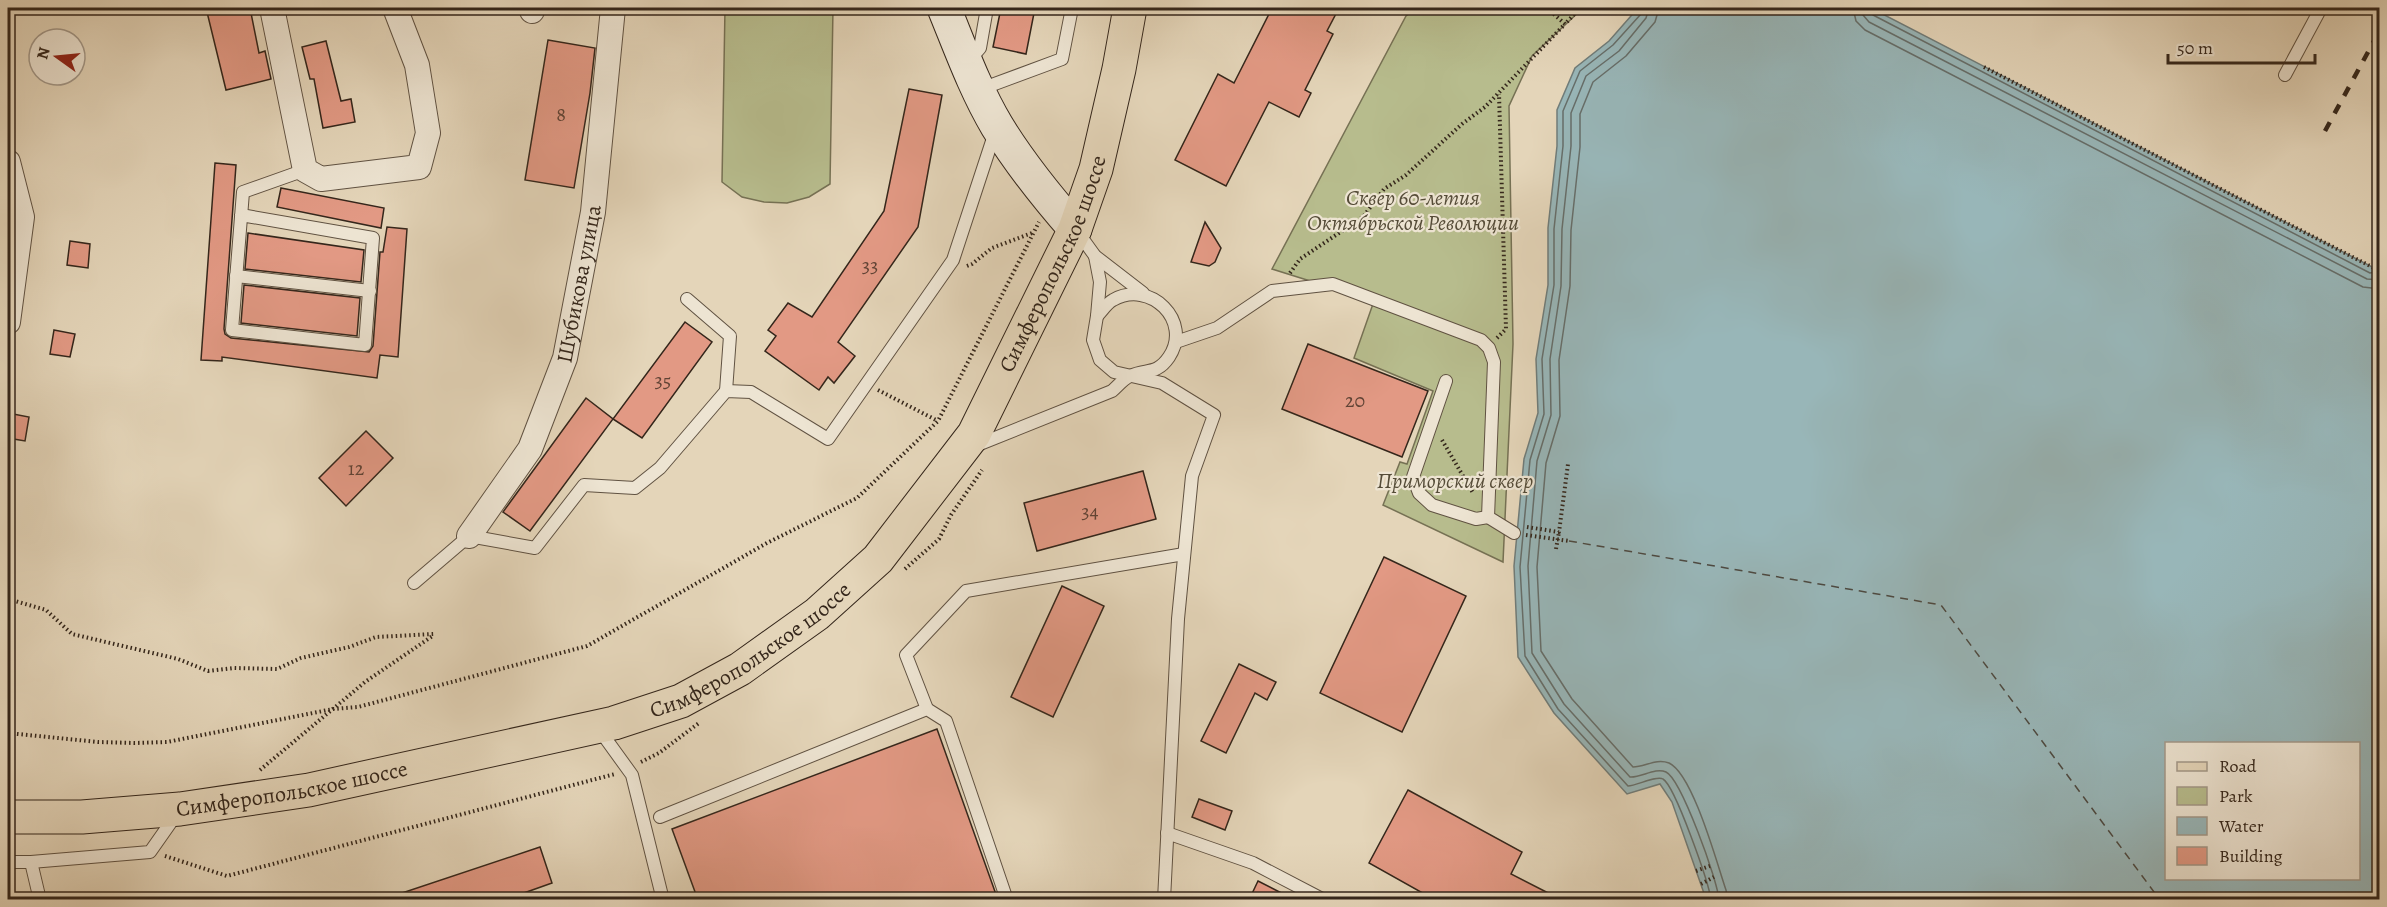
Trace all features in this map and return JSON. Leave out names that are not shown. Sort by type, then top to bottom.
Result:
[{"type":"main road","name":"Симферопольское шоссе","points":[[8,817],[82,817],[180,809],[309,790],[598,728],[681,701],[740,669],[817,614],[878,559],[974,434],[1075,229],[1096,169],[1119,69],[1130,8]]},
{"type":"street","points":[[272,8],[305,170],[321,179],[419,167],[428,133],[417,65],[395,8]]},
{"type":"street","name":"Шубикова улица","points":[[469,536],[530,448],[565,358],[593,212],[613,8]]},
{"type":"street","points":[[945,8],[997,125],[1051,201],[1075,229]]},
{"type":"street","points":[[8,162],[22,218],[8,321]]},
{"type":"lane","points":[[987,8],[974,76],[1062,59],[1072,8]]},
{"type":"lane","points":[[2285,75],[2321,8]]},
{"type":"lane","points":[[726,391],[751,392],[828,439],[953,260],[997,125]]},
{"type":"lane","points":[[241,215],[373,238],[365,345],[232,330],[236,276],[241,215],[243,192],[305,170]]},
{"type":"lane","points":[[958,455],[996,437],[1112,391],[1130,376],[1156,371],[1169,357],[1176,342],[1174,322],[1163,305],[1143,294],[1095,256],[1075,229]]},
{"type":"lane","points":[[1095,256],[1100,282],[1093,340],[1100,360],[1114,372],[1162,383],[1214,415],[1192,476],[1178,619],[1164,900]]},
{"type":"lane","points":[[236,276],[370,291]]},
{"type":"lane","points":[[1176,342],[1217,328],[1272,291],[1333,284],[1471,335],[1489,348],[1494,362],[1488,517]]},
{"type":"lane","points":[[1097,316],[1110,301],[1126,294],[1143,294]]},
{"type":"lane","points":[[414,583],[469,536],[535,548],[585,485],[635,488],[660,468],[726,391],[730,336],[687,298]]},
{"type":"lane","points":[[1446,381],[1413,477],[1419,493],[1432,505],[1461,516],[1476,519],[1488,517],[1516,529]]},
{"type":"lane","points":[[1007,900],[946,722],[927,709],[906,655],[966,591],[1184,554]]},
{"type":"lane","points":[[660,817],[927,709]]},
{"type":"lane","points":[[598,728],[633,775],[663,900]]},
{"type":"lane","points":[[8,862],[150,852],[180,809]]},
{"type":"lane","points":[[1167,833],[1253,863],[1324,900]]},
{"type":"lane","points":[[31,862],[40,900]]},
{"type":"path","points":[[1547,8],[1565,24]]},
{"type":"path","points":[[1272,291],[1300,259],[1363,218],[1384,189],[1406,175],[1499,93],[1580,8]]},
{"type":"path","points":[[1984,68],[2374,268]]},
{"type":"path","points":[[1489,348],[1506,329],[1499,93]]},
{"type":"path","points":[[8,733],[98,742],[166,742],[333,709],[357,707],[587,646],[767,543],[857,498],[939,421],[1051,201]]},
{"type":"path","points":[[946,271],[972,264],[992,248],[1033,233]]},
{"type":"path","points":[[867,384],[939,421]]},
{"type":"path","points":[[1431,423],[1488,517]]},
{"type":"path","points":[[1556,549],[1568,464]]},
{"type":"path","points":[[1516,529],[1559,532]]},
{"type":"path","points":[[1516,529],[1569,541]]},
{"type":"path","points":[[8,599],[46,610],[72,634],[178,659],[208,670],[276,669],[301,658],[349,647],[376,637],[434,634],[365,682],[251,777]]},
{"type":"path","points":[[1696,871],[1710,866]]},
{"type":"path","points":[[1701,884],[1714,877]]},
{"type":"path","points":[[1707,900],[1721,892]]},
{"type":"green space","points":[[725,8],[833,8],[830,184],[809,197],[787,203],[764,202],[742,197],[722,182]]},
{"type":"green space","name":"Сквер 60-летия Октябрьской Революции","points":[[1416,8],[1583,8],[1532,56],[1509,106],[1513,344],[1503,562],[1383,505],[1400,462],[1407,464],[1433,391],[1354,358],[1374,301],[1272,269],[1406,16]]},
{"type":"water","points":[[1638,8],[1871,8],[2374,268],[2379,259],[2379,899],[1706,899],[1672,802],[1660,784],[1627,794],[1554,713],[1518,657],[1514,566],[1524,459],[1538,413],[1536,359],[1548,285],[1548,228],[1557,146],[1557,110],[1575,68],[1609,41]]},
{"type":"building","points":[[206,8],[250,8],[259,53],[265,51],[271,79],[226,90]]},
{"type":"building","points":[[1001,8],[1035,8],[1026,54],[993,47]]},
{"type":"building","points":[[1272,8],[1339,8],[1327,31],[1333,34],[1305,90],[1311,93],[1299,117],[1269,102],[1226,186],[1175,160],[1218,74],[1234,83]]},
{"type":"building","points":[[548,40],[595,48],[574,188],[525,180]]},
{"type":"building","points":[[326,41],[341,101],[351,99],[355,122],[323,128],[314,79],[310,79],[302,47]]},
{"type":"building","points":[[909,89],[942,95],[918,227],[838,342],[855,356],[834,383],[828,377],[819,390],[765,351],[776,336],[768,330],[788,303],[812,317],[884,211]]},
{"type":"building","points":[[215,163],[236,165],[224,329],[225,334],[231,338],[369,352],[373,346],[380,252],[383,252],[387,227],[407,229],[398,357],[380,355],[377,378],[222,357],[222,361],[201,360]]},
{"type":"building","points":[[281,188],[384,208],[381,228],[277,207]]},
{"type":"building","points":[[1205,222],[1221,248],[1215,262],[1209,266],[1191,262]]},
{"type":"building","points":[[248,233],[364,250],[361,282],[245,269]]},
{"type":"building","points":[[70,241],[90,244],[88,268],[67,265]]},
{"type":"building","points":[[244,285],[360,298],[357,336],[241,323]]},
{"type":"building","points":[[685,322],[712,342],[642,438],[613,419]]},
{"type":"building","points":[[54,330],[75,334],[70,357],[50,354]]},
{"type":"building","points":[[1308,344],[1428,391],[1402,457],[1282,409]]},
{"type":"building","points":[[586,398],[613,419],[530,531],[503,512]]},
{"type":"building","points":[[8,413],[29,417],[25,441],[8,438]]},
{"type":"building","points":[[366,431],[393,458],[346,506],[319,478]]},
{"type":"building","points":[[1143,471],[1156,519],[1037,551],[1024,503]]},
{"type":"building","points":[[1384,557],[1466,596],[1402,732],[1320,693]]},
{"type":"building","points":[[1062,586],[1104,606],[1053,717],[1011,697]]},
{"type":"building","points":[[1239,664],[1276,682],[1267,700],[1255,693],[1226,753],[1201,741]]},
{"type":"building","points":[[937,729],[998,900],[698,900],[672,829]]},
{"type":"building","points":[[1408,790],[1522,852],[1511,874],[1562,900],[1435,900],[1369,863]]},
{"type":"building","points":[[1199,799],[1232,811],[1225,830],[1192,817]]},
{"type":"building","points":[[540,847],[552,883],[504,900],[391,900],[390,897]]},
{"type":"building","points":[[1258,881],[1295,900],[1249,900]]},
{"type":"ferry route","points":[[1569,541],[1941,605],[2160,900]]},
{"type":"railway","points":[[2325,131],[2380,30]]},
{"type":"park label","name":"Приморский сквер","points":[[1455,481]]}]
